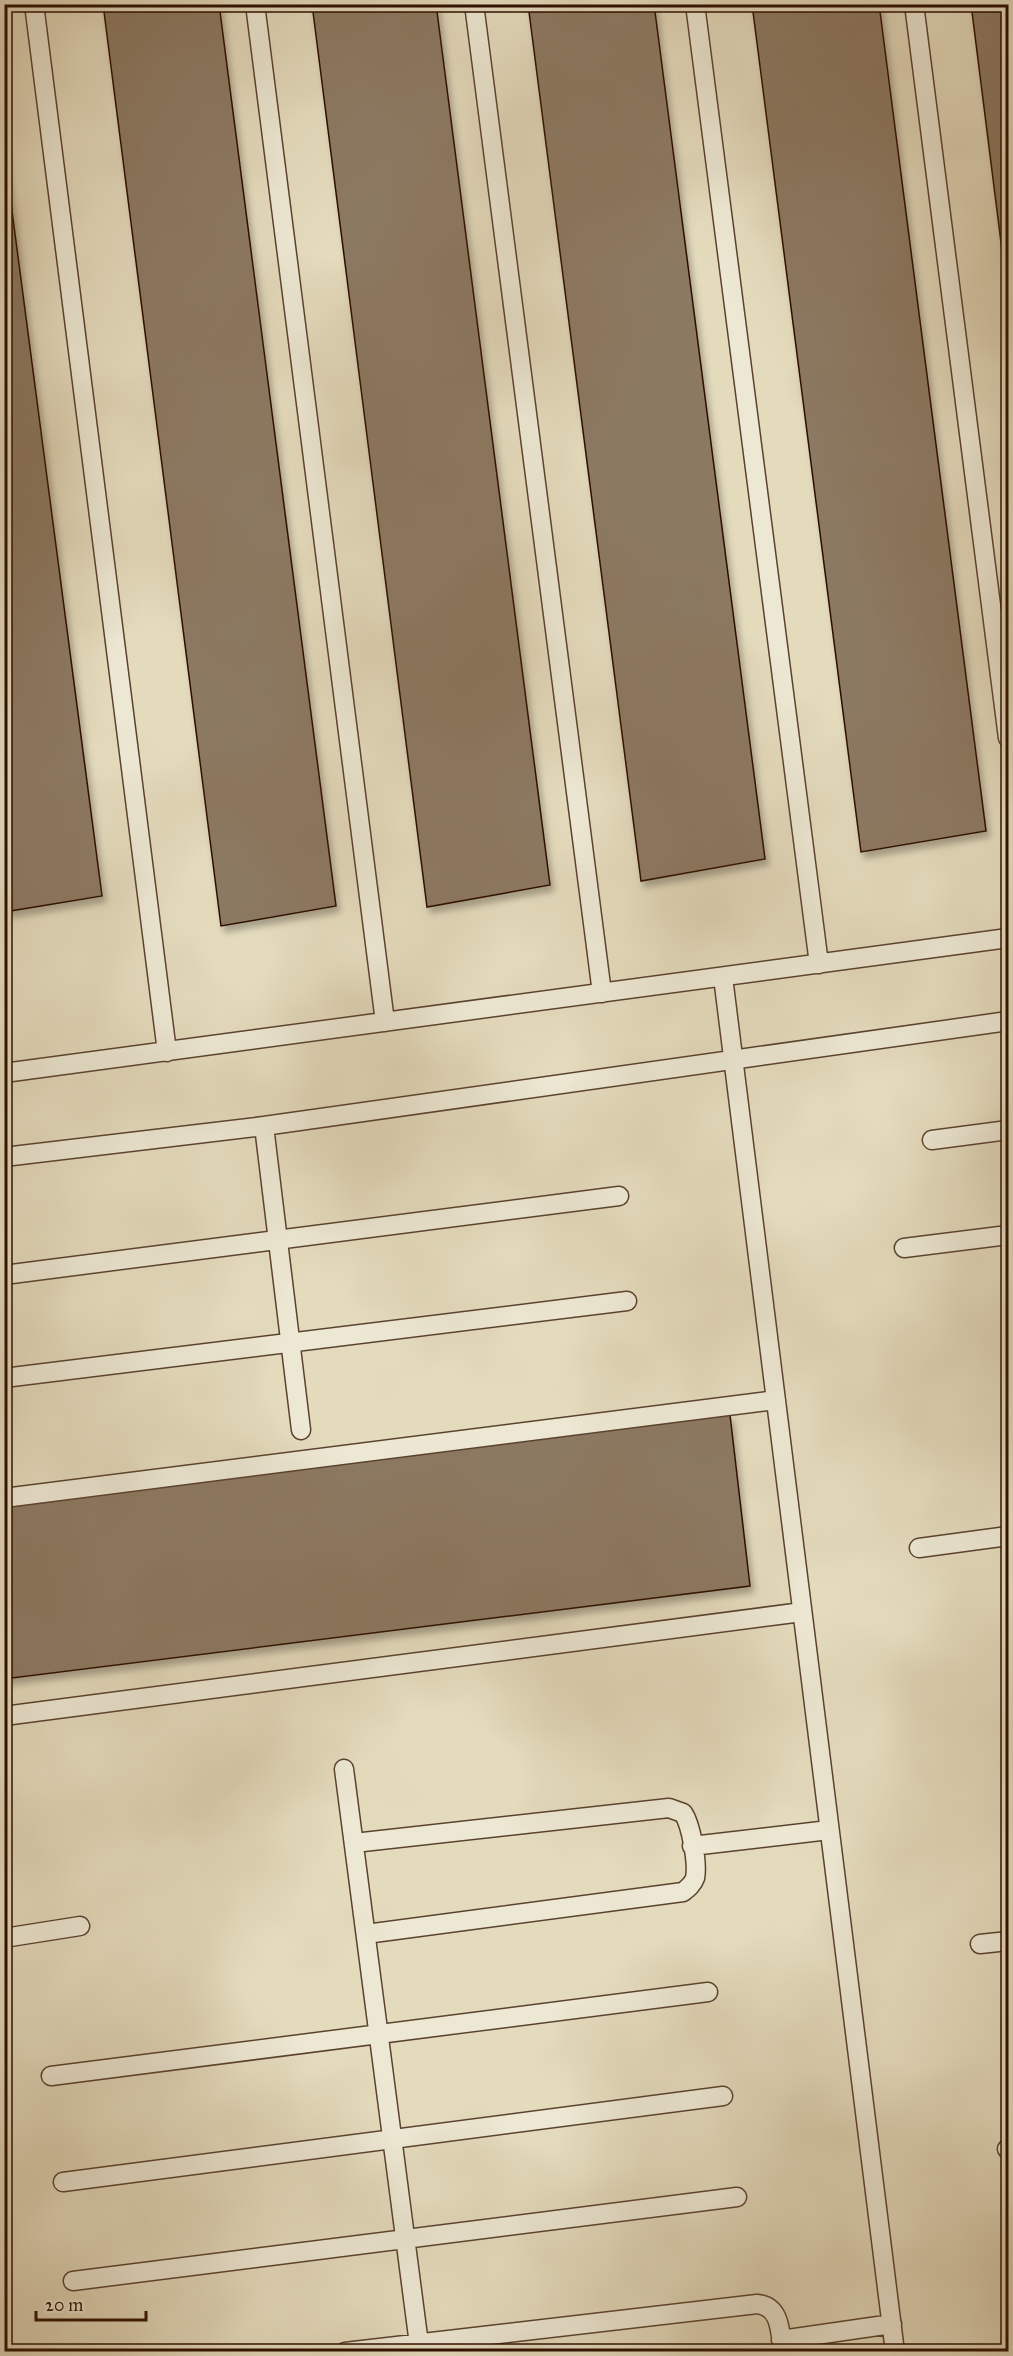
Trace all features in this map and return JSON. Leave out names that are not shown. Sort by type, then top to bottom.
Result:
[{"type":"lane","points":[[34,4],[167,1052]]},
{"type":"lane","points":[[255,4],[385,1022]]},
{"type":"lane","points":[[474,4],[602,993]]},
{"type":"lane","points":[[695,4],[819,964]]},
{"type":"lane","points":[[914,4],[1008,738]]},
{"type":"lane","points":[[4,1073],[1008,938]]},
{"type":"lane","points":[[723,977],[895,2352]]},
{"type":"lane","points":[[4,1157],[264,1126],[1008,1021]]},
{"type":"lane","points":[[264,1126],[301,1430]]},
{"type":"lane","points":[[932,1140],[1008,1130]]},
{"type":"lane","points":[[4,1275],[619,1196]]},
{"type":"lane","points":[[904,1248],[1008,1235]]},
{"type":"lane","points":[[4,1378],[627,1301]]},
{"type":"lane","points":[[4,1498],[776,1400]]},
{"type":"lane","points":[[919,1548],[1008,1536]]},
{"type":"lane","points":[[4,1716],[802,1612]]},
{"type":"lane","points":[[344,1769],[420,2347]]},
{"type":"lane","points":[[354,1843],[669,1808],[683,1813],[688,1819],[692,1846],[694,1879],[683,1892],[366,1934]]},
{"type":"lane","points":[[692,1846],[829,1830]]},
{"type":"lane","points":[[4,1938],[80,1926]]},
{"type":"lane","points":[[980,1944],[1008,1941]]},
{"type":"lane","points":[[51,2076],[708,1992]]},
{"type":"lane","points":[[63,2182],[723,2096]]},
{"type":"lane","points":[[74,2281],[737,2197]]},
{"type":"lane","points":[[345,2352],[420,2347],[757,2304],[764,2304],[776,2315],[782,2346],[892,2324]]},
{"type":"building","points":[[103,4],[219,4],[336,906],[221,926]]},
{"type":"building","points":[[312,4],[436,4],[550,885],[427,907]]},
{"type":"building","points":[[528,4],[654,4],[765,859],[641,881]]},
{"type":"building","points":[[752,4],[879,4],[986,831],[861,852]]},
{"type":"building","points":[[971,4],[1008,4],[1008,298]]},
{"type":"building","points":[[4,150],[102,896],[4,912]]},
{"type":"building","points":[[730,1415],[750,1586],[4,1679],[4,1506]]}]
